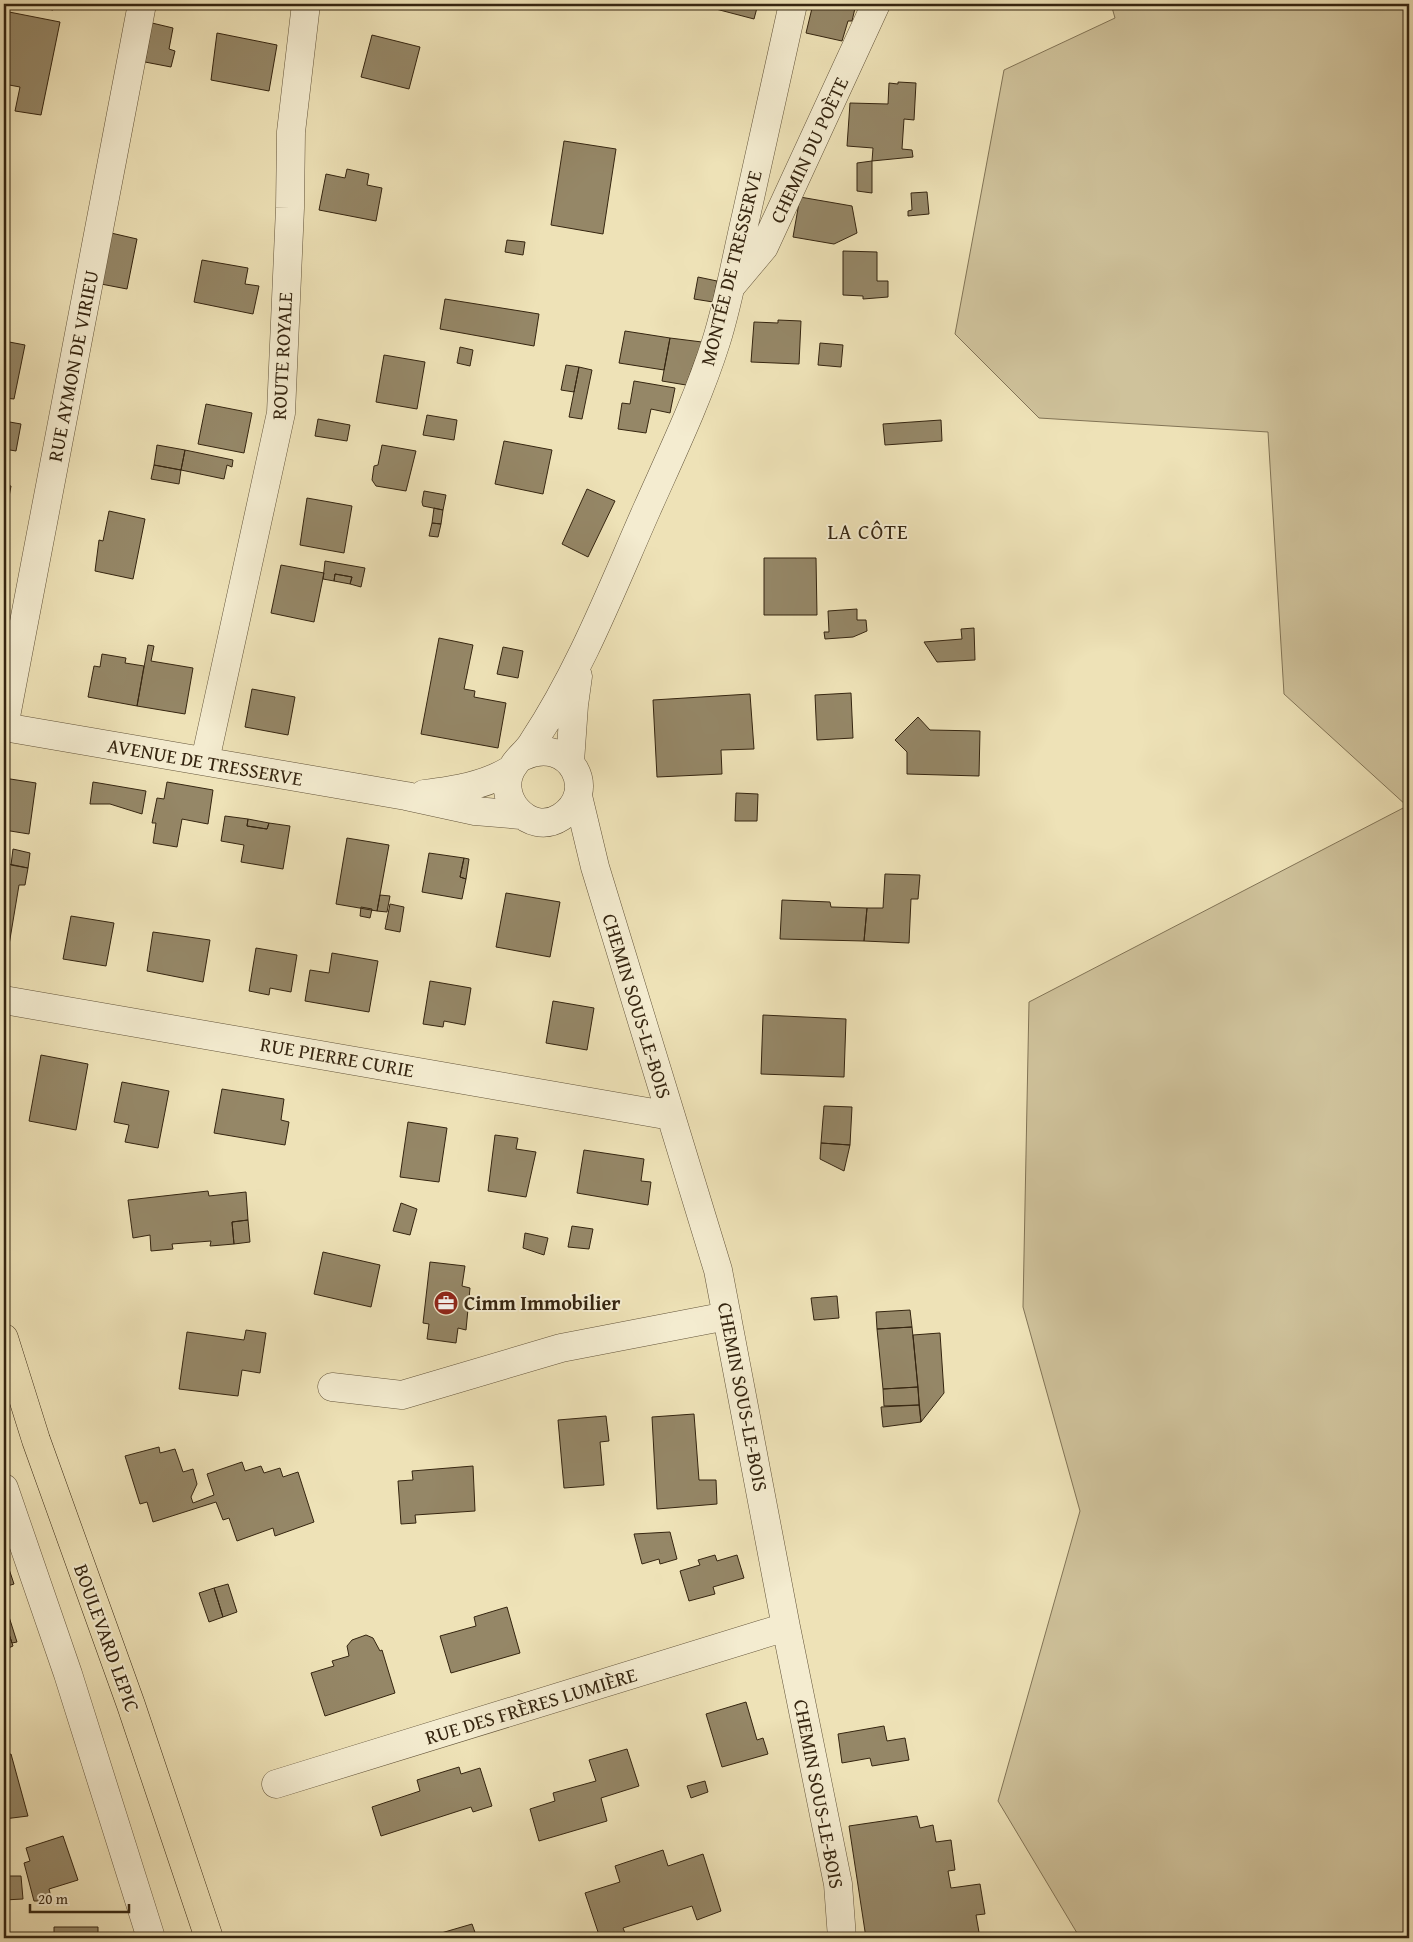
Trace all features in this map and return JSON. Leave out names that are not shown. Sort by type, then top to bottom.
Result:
[{"type":"main road","name":"BOULEVARD LEPIC","points":[[4,1338],[36,1440],[131,1705],[209,1938]]},
{"type":"street","name":"RUE AYMON DE VIRIEU","points":[[4,727],[142,4]]},
{"type":"street","name":"ROUTE ROYALE","points":[[205,761],[281,414],[290,208],[290,132],[306,4]]},
{"type":"street","name":"MONTÉE DE TRESSERVE","points":[[581,660],[700,384],[716,342],[730,289],[794,4]]},
{"type":"street","name":"CHEMIN DU POÈTE","points":[[730,289],[764,247],[876,4]]},
{"type":"street","points":[[578,796],[579,784],[576,772],[570,762],[574,705],[581,660]]},
{"type":"street","points":[[533,818],[510,802],[507,786],[517,763],[581,660]]},
{"type":"street","name":"AVENUE DE TRESSERVE","points":[[4,727],[406,796],[476,811],[533,818],[559,818],[571,809],[578,796]]},
{"type":"street","name":"AVENUE DE TRESSERVE","points":[[406,796],[472,786],[497,778],[535,751],[548,750],[560,754],[570,762]]},
{"type":"street","name":"CHEMIN SOUS-LE-BOIS","points":[[578,796],[595,867],[718,1270],[786,1627],[838,1884],[842,1938]]},
{"type":"street","name":"CHEMIN SOUS-LE-BOIS","points":[[533,818],[560,829],[595,867]]},
{"type":"street","name":"RUE PIERRE CURIE","points":[[4,1000],[671,1116]]},
{"type":"street","points":[[332,1387],[402,1395],[562,1348],[727,1316]]},
{"type":"street","points":[[4,1488],[68,1674],[151,1938]]},
{"type":"street","name":"RUE DES FRÈRES LUMIÈRE","points":[[276,1784],[786,1627]]},
{"type":"shaded area","points":[[1111,4],[1409,4],[1409,1938],[1080,1938],[998,1801],[1080,1511],[1023,1307],[1029,1002],[1407,806],[1284,694],[1268,432],[1039,418],[955,334],[1004,70],[1115,18]]},
{"type":"building","points":[[21,4],[54,4],[53,10]]},
{"type":"building","points":[[713,4],[758,4],[754,19],[712,8]]},
{"type":"building","points":[[813,4],[856,4],[852,21],[848,21],[842,41],[806,33]]},
{"type":"building","points":[[4,11],[60,22],[41,115],[15,111],[20,87],[4,84]]},
{"type":"building","points":[[152,23],[173,28],[169,49],[175,51],[171,67],[145,62]]},
{"type":"building","points":[[217,33],[277,45],[269,91],[211,80]]},
{"type":"building","points":[[372,35],[420,47],[409,89],[361,77]]},
{"type":"building","points":[[898,82],[916,83],[914,120],[904,119],[902,149],[912,150],[913,157],[872,161],[873,148],[847,146],[850,103],[888,104],[889,83],[898,84]]},
{"type":"building","points":[[564,141],[616,149],[603,234],[551,225]]},
{"type":"building","points":[[872,161],[872,193],[857,191],[857,163]]},
{"type":"building","points":[[347,169],[369,174],[367,185],[382,188],[376,221],[319,210],[326,174],[345,178]]},
{"type":"building","points":[[927,192],[929,214],[908,216],[908,211],[912,210],[911,193]]},
{"type":"building","points":[[800,197],[852,206],[857,233],[834,244],[793,237]]},
{"type":"building","points":[[111,233],[137,239],[127,289],[101,284]]},
{"type":"building","points":[[507,240],[525,242],[523,255],[505,252]]},
{"type":"building","points":[[843,251],[877,252],[877,281],[888,281],[888,297],[863,299],[863,296],[843,295]]},
{"type":"building","points":[[202,260],[248,268],[245,284],[259,286],[253,314],[194,302]]},
{"type":"building","points":[[698,277],[717,281],[713,302],[694,299]]},
{"type":"building","points":[[445,299],[539,314],[534,346],[440,329]]},
{"type":"building","points":[[778,320],[801,321],[799,364],[751,362],[754,322],[778,323]]},
{"type":"building","points":[[625,331],[670,338],[664,370],[619,363]]},
{"type":"building","points":[[670,338],[702,342],[686,385],[662,381]]},
{"type":"building","points":[[4,341],[25,345],[14,399],[4,398]]},
{"type":"building","points":[[820,343],[843,345],[841,367],[818,365]]},
{"type":"building","points":[[460,347],[473,350],[470,366],[457,363]]},
{"type":"building","points":[[384,355],[425,362],[417,409],[376,402]]},
{"type":"building","points":[[566,365],[579,367],[574,392],[561,390]]},
{"type":"building","points":[[579,367],[592,370],[582,419],[569,417]]},
{"type":"building","points":[[634,381],[675,388],[670,413],[651,409],[646,433],[618,429],[622,403],[630,404]]},
{"type":"building","points":[[206,404],[252,413],[244,453],[198,444]]},
{"type":"building","points":[[427,415],[457,420],[454,440],[423,435]]},
{"type":"building","points":[[318,419],[350,425],[347,441],[315,436]]},
{"type":"building","points":[[941,420],[942,441],[885,445],[883,424]]},
{"type":"building","points":[[4,421],[21,424],[16,451],[4,449]]},
{"type":"building","points":[[504,441],[552,450],[543,494],[495,484]]},
{"type":"building","points":[[157,445],[185,450],[181,470],[154,465]]},
{"type":"building","points":[[382,445],[416,451],[406,491],[376,486],[372,480],[374,466],[378,465]]},
{"type":"building","points":[[185,450],[233,460],[232,467],[227,465],[224,479],[181,470]]},
{"type":"building","points":[[154,465],[181,470],[179,484],[151,479]]},
{"type":"building","points":[[4,485],[11,486],[4,524]]},
{"type":"building","points":[[587,489],[615,501],[588,557],[562,544]]},
{"type":"building","points":[[424,491],[446,495],[443,510],[423,506]]},
{"type":"building","points":[[307,498],[352,506],[344,553],[300,545]]},
{"type":"building","points":[[434,508],[443,510],[441,524],[432,523]]},
{"type":"building","points":[[109,511],[145,519],[133,579],[95,571],[99,540],[103,541]]},
{"type":"building","points":[[432,523],[441,524],[438,537],[429,536]]},
{"type":"building","points":[[764,558],[816,558],[817,615],[764,615]]},
{"type":"building","points":[[325,561],[365,568],[361,587],[350,584],[352,577],[335,574],[334,581],[323,579]]},
{"type":"building","points":[[281,565],[324,573],[314,622],[271,613]]},
{"type":"building","points":[[335,574],[352,577],[350,584],[334,581]]},
{"type":"building","points":[[857,609],[857,620],[866,620],[867,631],[853,637],[825,639],[824,632],[829,632],[828,611]]},
{"type":"building","points":[[974,628],[975,660],[937,662],[924,642],[962,639],[961,629]]},
{"type":"building","points":[[439,638],[473,645],[464,689],[475,691],[474,697],[506,703],[498,748],[421,734]]},
{"type":"building","points":[[148,645],[154,646],[151,661],[193,668],[185,714],[137,706]]},
{"type":"building","points":[[503,647],[523,651],[518,678],[497,674]]},
{"type":"building","points":[[102,654],[126,658],[125,663],[144,666],[137,706],[88,697],[94,666],[100,667]]},
{"type":"building","points":[[252,689],[295,697],[288,735],[245,727]]},
{"type":"building","points":[[851,693],[853,738],[817,740],[815,695]]},
{"type":"building","points":[[750,694],[754,749],[721,750],[722,774],[657,777],[653,700]]},
{"type":"building","points":[[918,717],[930,730],[980,731],[979,776],[907,774],[907,752],[895,740]]},
{"type":"building","points":[[4,778],[36,783],[29,834],[4,830]]},
{"type":"building","points":[[93,782],[146,791],[142,814],[110,804],[90,804]]},
{"type":"building","points":[[167,782],[213,790],[208,824],[182,819],[177,847],[153,843],[156,823],[152,823],[157,798],[164,799]]},
{"type":"building","points":[[736,793],[758,794],[757,821],[735,821]]},
{"type":"building","points":[[225,816],[248,819],[247,826],[267,829],[269,823],[290,826],[283,869],[241,862],[244,845],[221,841]]},
{"type":"building","points":[[248,819],[269,823],[267,829],[247,826]]},
{"type":"building","points":[[347,838],[389,845],[377,911],[336,904]]},
{"type":"building","points":[[13,849],[30,853],[28,868],[11,865]]},
{"type":"building","points":[[429,853],[464,858],[460,877],[466,879],[462,899],[422,892]]},
{"type":"building","points":[[464,858],[469,859],[466,879],[460,877]]},
{"type":"building","points":[[4,863],[28,868],[25,885],[19,885],[8,951],[4,950]]},
{"type":"building","points":[[885,874],[920,875],[918,899],[911,899],[909,943],[864,941],[867,908],[883,908]]},
{"type":"building","points":[[506,893],[560,902],[550,957],[496,947]]},
{"type":"building","points":[[380,895],[390,896],[387,912],[377,911]]},
{"type":"building","points":[[782,900],[830,902],[831,907],[867,908],[864,941],[780,939]]},
{"type":"building","points":[[390,904],[404,907],[400,932],[385,929]]},
{"type":"building","points":[[361,907],[372,909],[370,918],[360,916]]},
{"type":"building","points":[[71,916],[114,923],[106,966],[63,959]]},
{"type":"building","points":[[153,932],[210,940],[203,982],[147,971]]},
{"type":"building","points":[[256,948],[297,955],[291,992],[270,988],[269,995],[249,991]]},
{"type":"building","points":[[332,953],[378,961],[369,1012],[305,1001],[310,970],[329,973]]},
{"type":"building","points":[[430,981],[471,988],[465,1025],[444,1021],[443,1027],[423,1024]]},
{"type":"building","points":[[553,1001],[594,1008],[587,1050],[546,1043]]},
{"type":"building","points":[[763,1015],[846,1019],[844,1077],[761,1074]]},
{"type":"building","points":[[41,1055],[88,1064],[76,1130],[29,1121]]},
{"type":"building","points":[[122,1082],[169,1091],[158,1148],[125,1142],[129,1125],[114,1122]]},
{"type":"building","points":[[222,1089],[284,1099],[281,1120],[289,1122],[285,1145],[214,1133]]},
{"type":"building","points":[[824,1106],[852,1107],[850,1145],[821,1143]]},
{"type":"building","points":[[408,1122],[447,1128],[439,1182],[400,1177]]},
{"type":"building","points":[[495,1135],[518,1138],[516,1149],[536,1152],[526,1197],[488,1191]]},
{"type":"building","points":[[821,1143],[850,1145],[844,1171],[820,1159]]},
{"type":"building","points":[[584,1150],[644,1159],[641,1181],[651,1182],[648,1205],[577,1193]]},
{"type":"building","points":[[208,1191],[209,1196],[246,1192],[248,1220],[232,1222],[234,1244],[210,1246],[211,1241],[172,1244],[173,1249],[151,1251],[150,1235],[133,1238],[128,1200]]},
{"type":"building","points":[[401,1203],[417,1209],[410,1235],[393,1231]]},
{"type":"building","points":[[248,1220],[250,1242],[234,1244],[232,1222]]},
{"type":"building","points":[[572,1226],[593,1229],[589,1249],[568,1247]]},
{"type":"building","points":[[525,1233],[548,1238],[544,1255],[523,1248]]},
{"type":"building","points":[[323,1252],[380,1265],[371,1307],[314,1294]]},
{"type":"building","points":[[430,1262],[465,1266],[462,1286],[470,1288],[466,1330],[458,1328],[456,1343],[427,1339],[429,1324],[423,1323]]},
{"type":"building","points":[[837,1296],[839,1318],[814,1320],[811,1298]]},
{"type":"building","points":[[910,1310],[912,1327],[877,1329],[876,1312]]},
{"type":"building","points":[[912,1327],[918,1387],[883,1389],[877,1329]]},
{"type":"building","points":[[246,1330],[266,1333],[260,1373],[242,1370],[238,1396],[179,1389],[187,1332],[244,1340]]},
{"type":"building","points":[[940,1333],[944,1393],[921,1422],[913,1335]]},
{"type":"building","points":[[918,1387],[919,1405],[884,1406],[883,1389]]},
{"type":"building","points":[[919,1405],[921,1422],[883,1427],[881,1407]]},
{"type":"building","points":[[694,1414],[699,1480],[716,1480],[717,1504],[657,1509],[652,1417]]},
{"type":"building","points":[[606,1416],[609,1441],[600,1442],[604,1485],[564,1488],[558,1420]]},
{"type":"building","points":[[159,1447],[160,1453],[175,1449],[183,1472],[193,1469],[197,1484],[191,1497],[193,1503],[214,1495],[207,1474],[242,1462],[245,1471],[261,1466],[264,1473],[280,1468],[283,1477],[298,1472],[314,1522],[275,1536],[273,1528],[237,1541],[229,1518],[223,1520],[216,1502],[153,1522],[147,1502],[140,1504],[125,1456]]},
{"type":"building","points":[[473,1466],[475,1511],[415,1515],[416,1523],[401,1524],[398,1481],[413,1480],[412,1471]]},
{"type":"building","points":[[670,1532],[677,1559],[660,1564],[659,1559],[642,1564],[634,1534]]},
{"type":"building","points":[[715,1555],[717,1561],[737,1555],[744,1578],[713,1587],[715,1594],[689,1601],[680,1571],[700,1565],[698,1560]]},
{"type":"building","points":[[7,1563],[14,1584],[4,1587],[4,1564]]},
{"type":"building","points":[[228,1584],[237,1612],[223,1617],[214,1588]]},
{"type":"building","points":[[214,1588],[223,1617],[209,1622],[199,1593]]},
{"type":"building","points":[[4,1601],[17,1642],[12,1643],[4,1619]]},
{"type":"building","points":[[507,1607],[520,1653],[451,1673],[440,1636],[476,1626],[474,1617]]},
{"type":"building","points":[[4,1619],[13,1646],[4,1650]]},
{"type":"building","points":[[366,1635],[373,1638],[380,1651],[382,1650],[395,1693],[325,1716],[311,1673],[334,1666],[332,1661],[349,1656],[347,1646],[352,1640]]},
{"type":"building","points":[[746,1702],[757,1740],[763,1738],[768,1754],[722,1767],[706,1714]]},
{"type":"building","points":[[884,1726],[887,1741],[905,1738],[909,1760],[872,1766],[870,1758],[842,1763],[838,1734]]},
{"type":"building","points":[[627,1749],[639,1786],[601,1798],[607,1821],[539,1841],[530,1809],[555,1801],[553,1793],[596,1781],[589,1760]]},
{"type":"building","points":[[11,1754],[28,1816],[4,1819],[4,1756]]},
{"type":"building","points":[[459,1767],[461,1774],[480,1768],[492,1806],[473,1812],[471,1807],[381,1836],[372,1807],[420,1791],[417,1780]]},
{"type":"building","points":[[705,1781],[708,1792],[691,1798],[687,1786]]},
{"type":"building","points":[[917,1816],[920,1828],[933,1825],[936,1842],[951,1840],[955,1870],[948,1871],[951,1888],[980,1884],[985,1914],[976,1915],[980,1938],[866,1938],[849,1826]]},
{"type":"building","points":[[63,1836],[78,1880],[49,1889],[52,1901],[34,1901],[24,1863],[30,1861],[26,1848]]},
{"type":"building","points":[[663,1850],[668,1866],[703,1854],[721,1911],[697,1920],[692,1906],[623,1928],[627,1938],[600,1938],[585,1893],[620,1882],[615,1866]]},
{"type":"building","points":[[4,1876],[21,1876],[23,1899],[4,1900]]},
{"type":"building","points":[[472,1924],[477,1938],[424,1938]]},
{"type":"building","points":[[54,1927],[98,1927],[98,1938],[54,1938]]},
{"type":"place","name":"Cimm Immobilier","points":[[446,1303]]},
{"type":"district","name":"LA CÔTE","points":[[868,532]]}]
